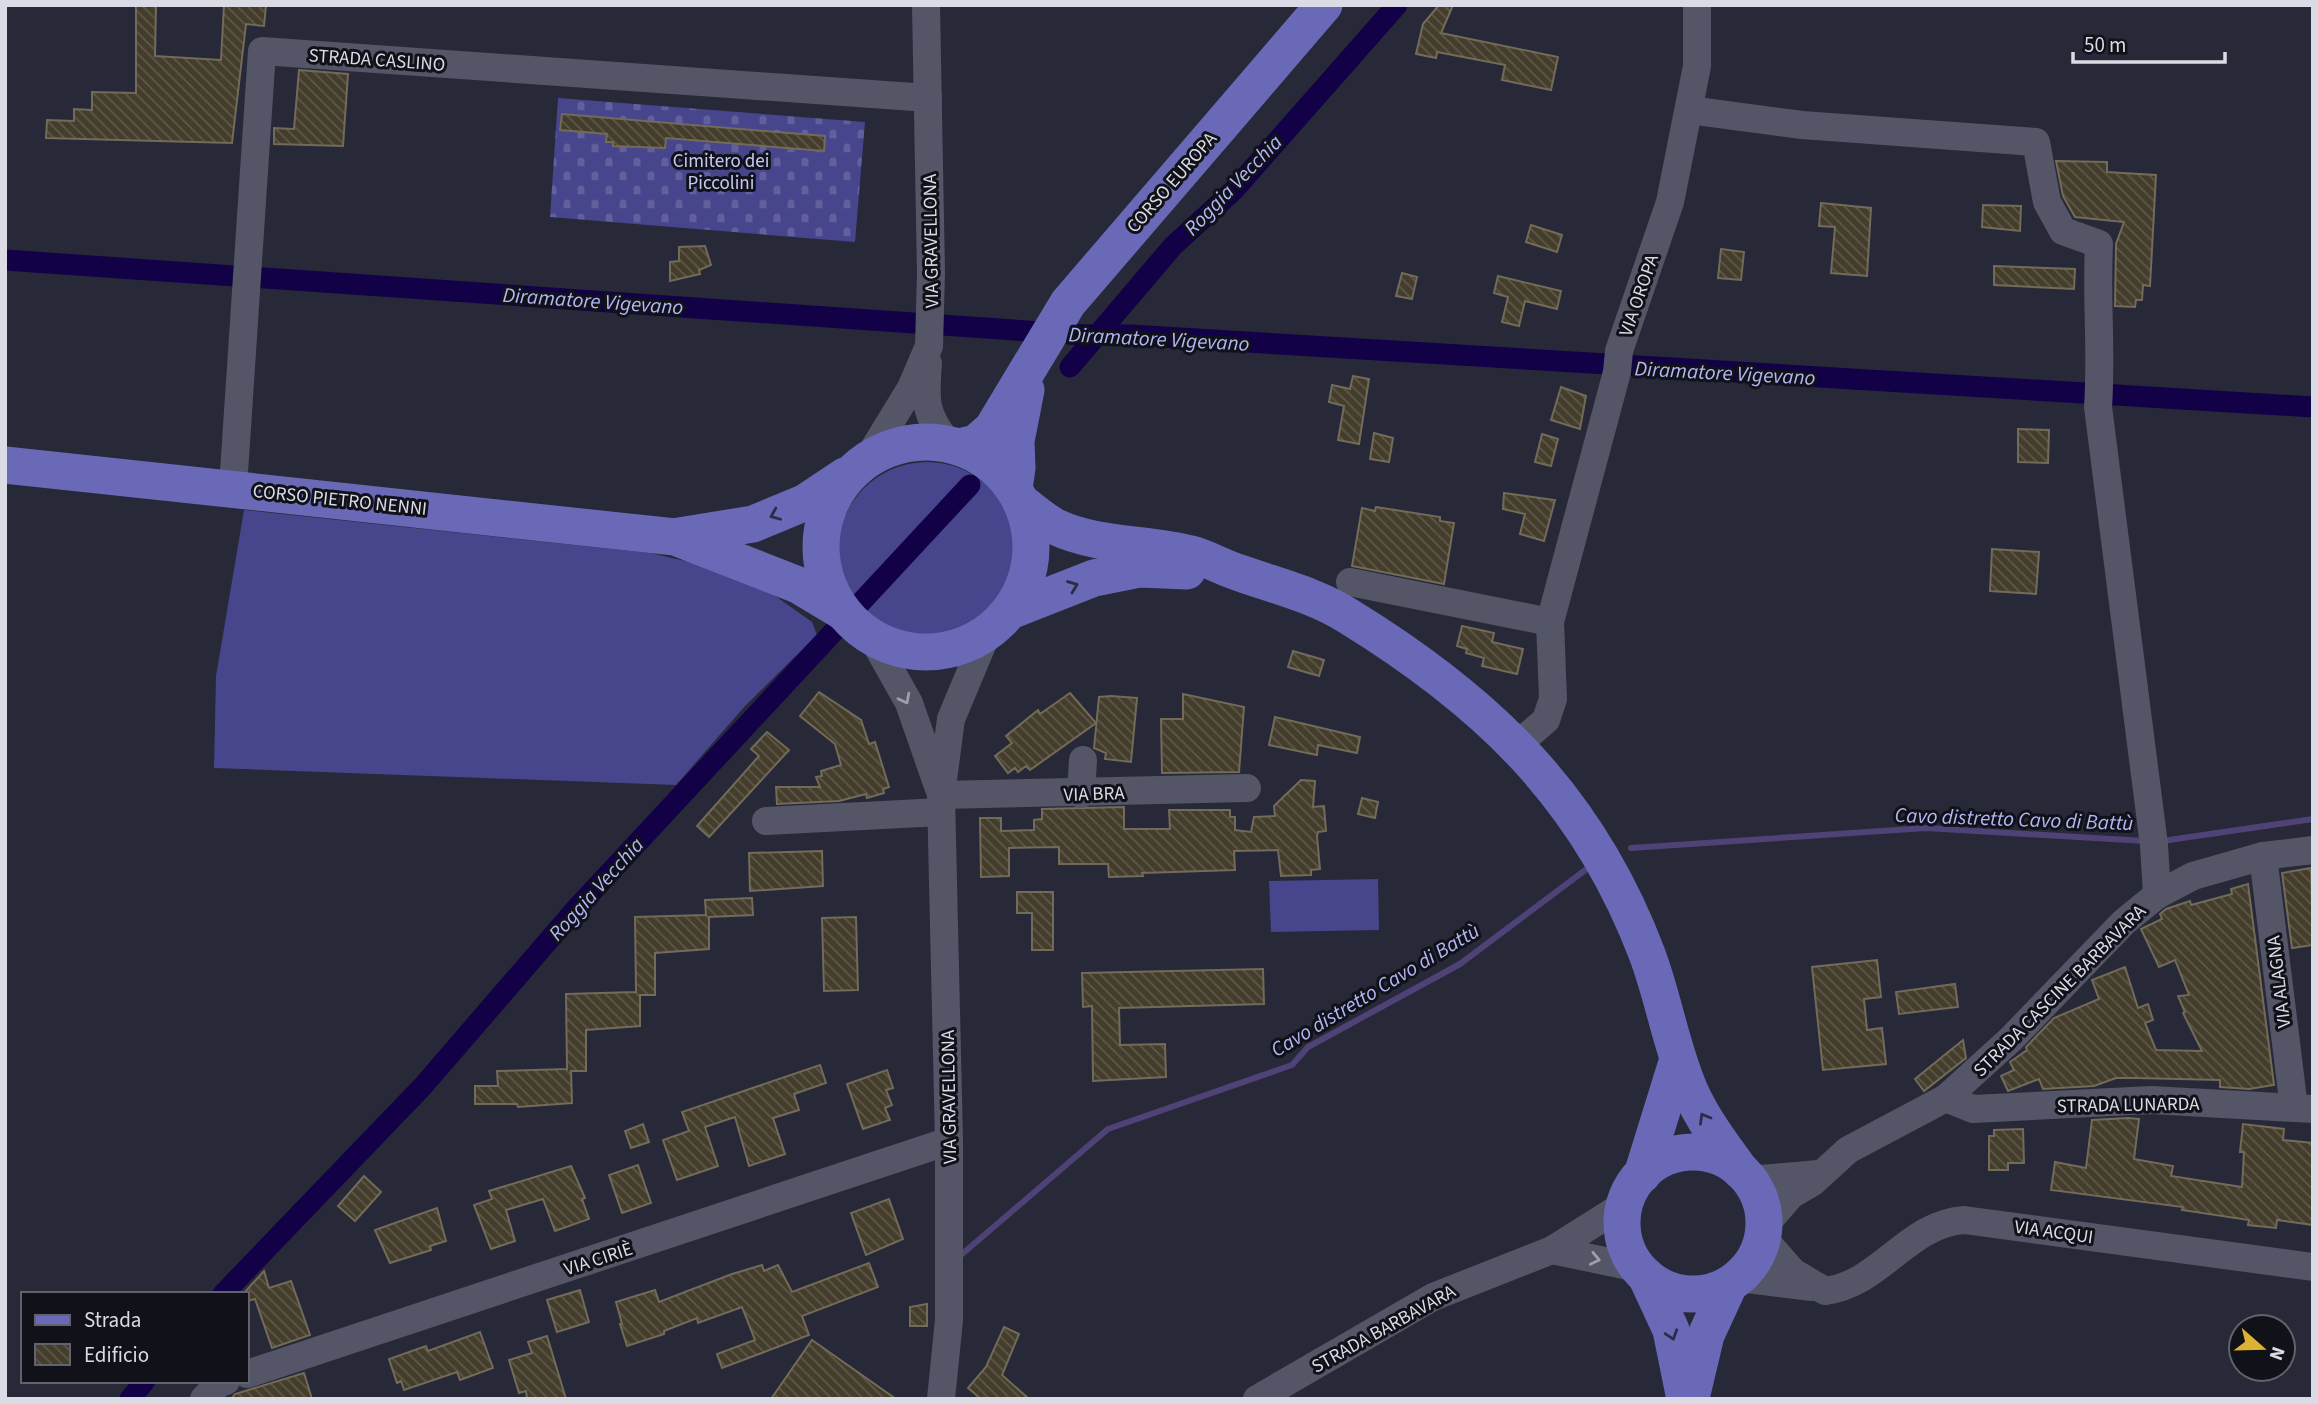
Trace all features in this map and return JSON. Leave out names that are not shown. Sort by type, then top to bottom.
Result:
[{"type":"main road","name":"CORSO EUROPA","points":[[954,446],[976,443],[992,429],[1068,303],[1324,5]]},
{"type":"main road","points":[[999,622],[1024,586],[1031,558],[1030,530],[1018,496],[1016,441],[1030,367]]},
{"type":"main road","points":[[1238,573],[1139,569],[1094,578],[999,622],[966,645],[943,652],[907,651],[854,623],[829,590],[822,565],[821,538],[827,513],[838,490],[861,465],[907,444],[954,446],[980,457],[999,471],[1018,496],[1064,530],[1193,554],[1238,573],[1287,588],[1344,613],[1463,695],[1516,746],[1559,793],[1614,881],[1650,963],[1666,1007],[1678,1059],[1701,1114],[1761,1201],[1764,1232],[1758,1253],[1734,1282],[1706,1335],[1691,1399]]},
{"type":"main road","name":"CORSO PIETRO NENNI","points":[[5,465],[233,487],[675,537],[798,585],[854,623]]},
{"type":"main road","name":"CORSO PIETRO NENNI","points":[[675,537],[753,524],[806,502],[861,465]]},
{"type":"main road","points":[[1678,1059],[1634,1189],[1624,1237],[1671,1330],[1685,1399]]},
{"type":"main road","points":[[1634,1189],[1659,1161],[1691,1153],[1723,1159],[1745,1175]]},
{"type":"main road","points":[[1642,1272],[1664,1288],[1686,1294],[1708,1293],[1734,1282]]},
{"type":"street","name":"VIA GRAVELLONA","points":[[861,465],[911,387],[929,345],[931,313],[926,5]]},
{"type":"street","name":"VIA OROPA","points":[[1516,746],[1546,720],[1553,699],[1550,622],[1618,361],[1670,202],[1697,66],[1697,5]]},
{"type":"street","name":"STRADA CASLINO","points":[[233,487],[262,51],[928,98]]},
{"type":"street","points":[[1689,110],[1801,125],[2036,142],[2047,202],[2063,231],[2099,244],[2096,293],[2101,374],[2098,407],[2154,845],[2157,894]]},
{"type":"street","points":[[929,345],[926,390],[928,416],[954,446]]},
{"type":"street","points":[[1350,582],[1550,622]]},
{"type":"street","name":"VIA GRAVELLONA","points":[[941,1399],[949,1320],[950,1142],[942,803],[951,719],[999,622]]},
{"type":"street","name":"VIA GRAVELLONA","points":[[854,623],[909,703],[942,803]]},
{"type":"street","points":[[1082,794],[1083,760]]},
{"type":"street","name":"VIA BRA","points":[[766,821],[942,803],[1082,794],[1247,788]]},
{"type":"street","name":"STRADA CASCINE BARBAVARA","points":[[1764,1232],[1791,1195],[1824,1172],[1848,1150],[1946,1098],[2002,1048],[2124,922],[2157,894],[2193,876],[2263,856],[2313,850]]},
{"type":"street","name":"VIA ALAGNA","points":[[2263,856],[2303,1109]]},
{"type":"street","name":"STRADA LUNARDA","points":[[1946,1098],[1973,1109],[2151,1100],[2303,1109]]},
{"type":"street","name":"VIA CIRIÈ","points":[[248,1374],[950,1142]]},
{"type":"street","points":[[1745,1175],[1804,1177],[1824,1172]]},
{"type":"street","name":"STRADA BARBAVARA","points":[[1257,1399],[1433,1297],[1552,1250],[1634,1189]]},
{"type":"street","name":"VIA ACQUI","points":[[1734,1282],[1837,1290],[1874,1272],[1904,1244],[1943,1221],[1964,1220],[2313,1267]]},
{"type":"street","points":[[1764,1232],[1793,1272],[1815,1287]]},
{"type":"street","points":[[1552,1250],[1642,1272]]},
{"type":"street","points":[[204,1399],[221,1383]]},
{"type":"green space","name":"Cimitero dei Piccolini","points":[[558,98],[865,122],[855,242],[550,217]]},
{"type":"green space","points":[[927,462],[961,469],[990,488],[1009,517],[1016,551],[1009,585],[990,614],[961,633],[927,640],[893,633],[864,614],[845,585],[838,551],[845,517],[864,488],[893,469]]},
{"type":"green space","points":[[244,510],[650,553],[717,568],[774,595],[812,622],[817,635],[745,706],[676,785],[214,768],[216,676]]},
{"type":"green space","points":[[1378,879],[1379,930],[1271,932],[1269,881]]},
{"type":"building","points":[[136,5],[156,5],[155,56],[221,60],[224,5],[266,5],[264,26],[246,24],[232,143],[46,138],[47,120],[74,121],[74,109],[92,110],[92,92],[136,93]]},
{"type":"building","points":[[1439,5],[1453,5],[1441,33],[1558,57],[1551,90],[1502,80],[1505,65],[1437,52],[1436,58],[1416,54],[1423,24]]},
{"type":"building","points":[[299,70],[348,74],[343,146],[274,144],[274,128],[294,129]]},
{"type":"building","points":[[562,114],[825,136],[824,151],[666,138],[665,148],[613,146],[613,142],[606,142],[607,134],[560,130]]},
{"type":"building","points":[[2056,161],[2107,162],[2107,172],[2156,175],[2150,286],[2143,285],[2142,300],[2136,300],[2135,307],[2115,306],[2116,244],[2124,222],[2075,217],[2063,196]]},
{"type":"building","points":[[1821,203],[1871,208],[1867,276],[1831,273],[1835,227],[1819,226]]},
{"type":"building","points":[[1983,205],[2021,206],[2020,231],[1982,227]]},
{"type":"building","points":[[1531,225],[1562,235],[1557,252],[1526,242]]},
{"type":"building","points":[[705,246],[711,265],[699,270],[700,274],[670,281],[670,262],[679,261],[679,247]]},
{"type":"building","points":[[1721,249],[1744,252],[1741,280],[1718,278]]},
{"type":"building","points":[[1994,266],[2075,269],[2074,289],[1994,285]]},
{"type":"building","points":[[1402,273],[1417,277],[1412,299],[1396,296]]},
{"type":"building","points":[[1498,276],[1561,291],[1557,309],[1525,301],[1519,326],[1502,322],[1508,297],[1494,293]]},
{"type":"building","points":[[1353,376],[1369,379],[1359,444],[1338,440],[1344,406],[1329,402],[1332,385],[1350,389]]},
{"type":"building","points":[[1561,387],[1586,396],[1580,429],[1551,420]]},
{"type":"building","points":[[2018,429],[2049,430],[2048,463],[2018,462]]},
{"type":"building","points":[[1374,433],[1393,438],[1389,462],[1370,459]]},
{"type":"building","points":[[1542,434],[1558,439],[1551,466],[1535,462]]},
{"type":"building","points":[[1504,493],[1555,500],[1544,541],[1520,534],[1525,514],[1503,509]]},
{"type":"building","points":[[1376,507],[1440,517],[1440,521],[1454,523],[1444,584],[1352,566],[1362,508],[1375,511]]},
{"type":"building","points":[[1992,549],[2039,552],[2036,594],[1990,591]]},
{"type":"building","points":[[1462,626],[1494,633],[1492,642],[1523,649],[1517,674],[1482,666],[1484,658],[1466,653],[1467,649],[1457,646]]},
{"type":"building","points":[[1293,651],[1324,660],[1319,676],[1288,667]]},
{"type":"building","points":[[819,692],[861,720],[869,744],[875,742],[889,787],[883,789],[884,793],[867,798],[866,794],[839,801],[777,804],[776,787],[820,787],[816,777],[822,776],[821,771],[841,765],[835,744],[800,716]]},
{"type":"building","points":[[1070,693],[1096,723],[1030,770],[1026,766],[1018,772],[1015,768],[1008,773],[995,756],[1012,743],[1006,736],[1038,710],[1040,714]]},
{"type":"building","points":[[1183,694],[1244,707],[1239,772],[1162,773],[1161,719],[1183,719]]},
{"type":"building","points":[[1099,697],[1137,698],[1131,762],[1105,759],[1106,753],[1094,748]]},
{"type":"building","points":[[1275,717],[1360,737],[1357,753],[1318,745],[1317,755],[1269,745]]},
{"type":"building","points":[[767,732],[789,750],[709,837],[697,826],[759,756],[751,749]]},
{"type":"building","points":[[1301,780],[1315,781],[1313,807],[1324,806],[1326,831],[1318,832],[1317,836],[1320,869],[1311,870],[1311,875],[1281,876],[1278,850],[1234,851],[1235,870],[1142,873],[1143,876],[1109,877],[1108,864],[1059,864],[1059,847],[1009,848],[1009,876],[981,877],[980,818],[1001,818],[1001,831],[1034,830],[1034,820],[1042,819],[1042,809],[1124,807],[1124,829],[1170,829],[1169,810],[1230,810],[1230,817],[1235,817],[1235,830],[1251,832],[1254,817],[1275,816],[1274,806]]},
{"type":"building","points":[[1362,798],[1378,802],[1375,818],[1358,814]]},
{"type":"building","points":[[822,851],[823,886],[750,891],[749,853]]},
{"type":"building","points":[[2311,868],[2313,945],[2292,948],[2282,873]]},
{"type":"building","points":[[2248,884],[2274,1085],[2249,1089],[2220,1087],[2220,1080],[2116,1078],[2094,1086],[2043,1089],[2039,1079],[2008,1091],[2001,1076],[2014,1070],[2010,1062],[2027,1050],[2026,1047],[2054,1018],[2099,999],[2092,980],[2125,967],[2138,1008],[2148,1004],[2153,1020],[2145,1023],[2156,1050],[2202,1051],[2183,1013],[2185,1012],[2178,996],[2189,995],[2175,960],[2159,967],[2141,929],[2162,919],[2160,914],[2166,909],[2190,901],[2191,905],[2232,894],[2231,889]]},
{"type":"building","points":[[1017,892],[1053,892],[1053,950],[1032,950],[1032,913],[1017,913]]},
{"type":"building","points":[[752,898],[753,915],[709,917],[709,949],[655,953],[655,995],[640,995],[640,1026],[586,1030],[586,1071],[571,1071],[572,1103],[518,1107],[517,1104],[475,1104],[475,1086],[498,1086],[497,1071],[567,1069],[566,994],[636,992],[635,917],[706,915],[705,900]]},
{"type":"building","points":[[856,917],[858,990],[824,991],[822,918]]},
{"type":"building","points":[[1877,960],[1881,997],[1864,999],[1867,1030],[1882,1028],[1886,1064],[1823,1070],[1812,967]]},
{"type":"building","points":[[1263,969],[1264,1004],[1119,1008],[1120,1045],[1165,1044],[1166,1077],[1093,1081],[1092,1006],[1083,1007],[1082,973]]},
{"type":"building","points":[[1955,984],[1958,1007],[1899,1014],[1896,992]]},
{"type":"building","points":[[1963,1040],[1966,1058],[1924,1091],[1915,1079]]},
{"type":"building","points":[[820,1065],[826,1083],[794,1094],[799,1110],[773,1118],[785,1154],[749,1166],[735,1117],[705,1127],[718,1166],[677,1180],[663,1140],[689,1131],[682,1112]]},
{"type":"building","points":[[887,1070],[893,1088],[886,1090],[892,1105],[885,1108],[890,1120],[863,1129],[847,1084]]},
{"type":"building","points":[[2139,1119],[2134,1159],[2173,1166],[2171,1176],[2242,1187],[2244,1152],[2240,1152],[2243,1124],[2284,1129],[2283,1140],[2313,1143],[2313,1225],[2277,1220],[2276,1228],[2248,1225],[2249,1220],[2182,1210],[2183,1207],[2051,1190],[2055,1162],[2086,1168],[2092,1120]]},
{"type":"building","points":[[643,1124],[649,1142],[631,1148],[625,1131]]},
{"type":"building","points":[[2023,1129],[2024,1163],[2008,1163],[2008,1170],[1989,1170],[1989,1136],[1994,1136],[1994,1130]]},
{"type":"building","points":[[638,1165],[651,1203],[622,1213],[609,1175]]},
{"type":"building","points":[[571,1166],[585,1198],[582,1199],[589,1219],[555,1231],[543,1199],[506,1210],[515,1241],[491,1249],[474,1205],[492,1199],[489,1191]]},
{"type":"building","points":[[364,1176],[381,1192],[355,1221],[338,1206]]},
{"type":"building","points":[[889,1199],[903,1239],[866,1255],[851,1213]]},
{"type":"building","points":[[437,1208],[446,1241],[430,1246],[431,1250],[390,1263],[375,1230]]},
{"type":"building","points":[[869,1263],[878,1287],[802,1316],[809,1335],[722,1368],[717,1354],[755,1340],[742,1307],[698,1323],[697,1318],[664,1331],[664,1334],[627,1346],[620,1324],[616,1302],[655,1290],[659,1302],[732,1274],[762,1265],[764,1271],[778,1265],[792,1292]]},
{"type":"building","points":[[264,1271],[269,1288],[291,1281],[310,1335],[272,1348],[255,1299],[248,1301],[248,1292],[245,1292]]},
{"type":"building","points":[[580,1290],[589,1322],[557,1332],[547,1300]]},
{"type":"building","points":[[927,1304],[927,1326],[910,1326],[910,1307]]},
{"type":"building","points":[[1004,1327],[1019,1334],[1002,1375],[1029,1399],[981,1399],[968,1388],[986,1367]]},
{"type":"building","points":[[480,1332],[493,1368],[460,1380],[457,1372],[404,1390],[401,1381],[397,1383],[389,1359],[426,1346],[428,1351]]},
{"type":"building","points":[[547,1336],[566,1399],[527,1399],[526,1391],[519,1393],[509,1360],[532,1353],[528,1342]]},
{"type":"building","points":[[812,1340],[896,1399],[771,1399]]},
{"type":"building","points":[[304,1373],[312,1399],[231,1399],[235,1394]]},
{"type":"waterway","name":"Roggia Vecchia","points":[[1070,367],[1173,246],[1234,190],[1397,5]]},
{"type":"waterway","name":"Diramatore Vigevano","points":[[5,260],[1085,335],[1131,335],[2313,407]]},
{"type":"waterway","name":"Roggia Vecchia","points":[[225,1292],[423,1086],[574,911],[970,485]]},
{"type":"waterway","name":"Cavo distretto Cavo di Battù","points":[[2162,841],[2313,819]]},
{"type":"waterway","name":"Cavo distretto Cavo di Battù","points":[[1631,848],[1926,828],[2145,841]]},
{"type":"waterway","name":"Cavo distretto Cavo di Battù","points":[[961,1255],[1108,1129],[1292,1065],[1308,1047],[1460,964],[1588,868]]},
{"type":"waterway","name":"Roggia Vecchia","points":[[130,1399],[143,1383]]}]
